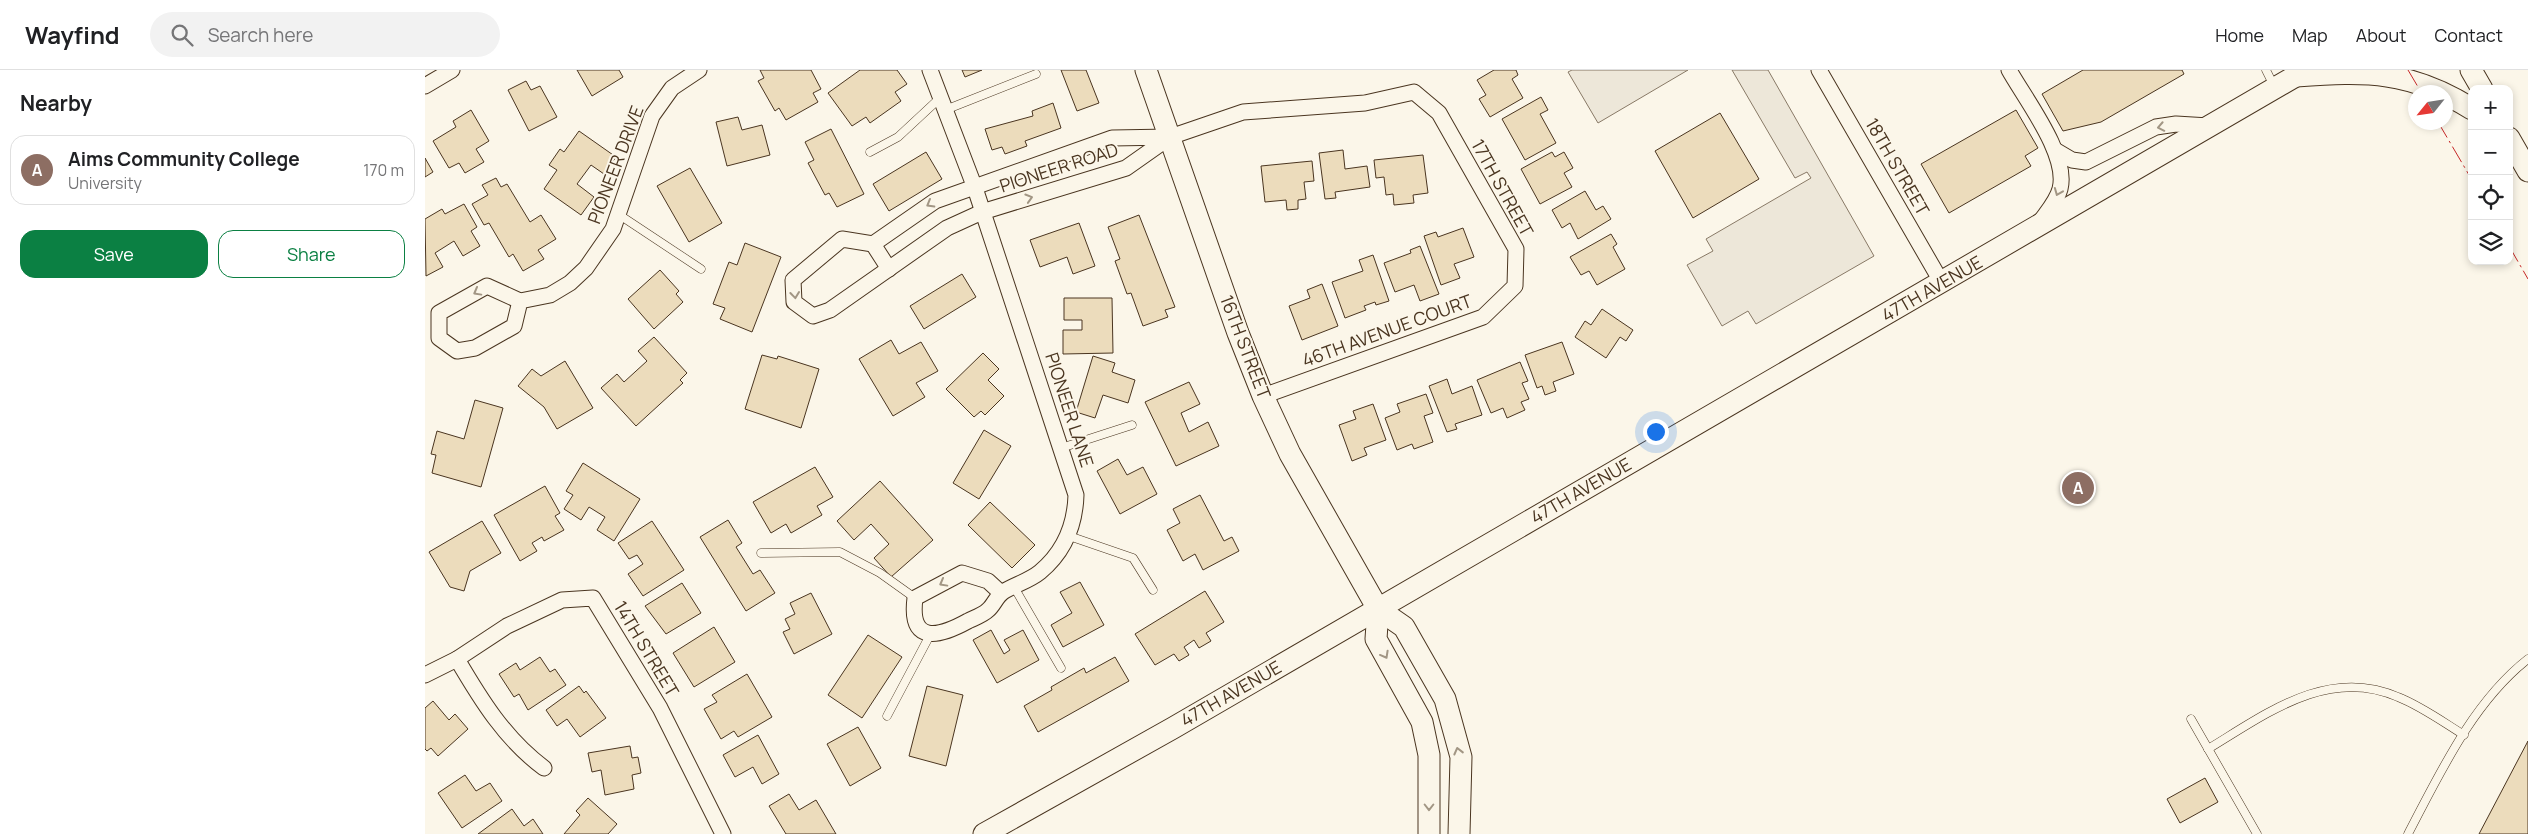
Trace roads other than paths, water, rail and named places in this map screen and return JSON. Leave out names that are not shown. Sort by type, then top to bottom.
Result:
[{"type":"main road","name":"16TH STREET","points":[[1146,70],[1191,200],[1263,396],[1290,454],[1378,609]]},
{"type":"main road","points":[[2471,70],[2480,85]]},
{"type":"main road","points":[[2301,73],[2371,71],[2417,79],[2445,91],[2468,106]]},
{"type":"main road","name":"47TH AVENUE","points":[[984,834],[1378,609],[2035,229],[2209,126],[2271,79],[2301,73]]},
{"type":"main road","points":[[2513,145],[2528,171]]},
{"type":"main road","points":[[1378,609],[1376,639],[1422,722],[1429,756],[1429,834]]},
{"type":"main road","points":[[1378,609],[1404,627],[1445,700],[1461,757],[1459,834]]},
{"type":"street","points":[[425,86],[452,70]]},
{"type":"street","name":"PIONEER DRIVE","points":[[520,302],[550,295],[570,283],[600,251],[613,229],[652,116],[672,88],[699,70]]},
{"type":"street","points":[[930,70],[975,188],[982,212]]},
{"type":"street","name":"18TH STREET","points":[[1819,70],[1942,283]]},
{"type":"street","points":[[2009,70],[2055,150],[2061,171],[2061,188],[2058,195],[2035,229]]},
{"type":"street","name":"PIONEER ROAD","points":[[1170,137],[1112,138],[935,201],[873,244],[842,239],[793,280],[794,302],[813,316],[830,310],[947,228],[982,212],[1126,168],[1170,137],[1243,112],[1365,103],[1414,92],[1439,113]]},
{"type":"street","name":"17TH STREET","points":[[1439,113],[1516,250],[1515,286]]},
{"type":"street","points":[[2055,150],[2072,160],[2086,162],[2156,127],[2176,124],[2209,126]]},
{"type":"street","name":"PIONEER LANE","points":[[930,635],[946,633],[988,610],[1007,590],[1039,573],[1058,553],[1069,536],[1075,512],[1076,495],[982,212]]},
{"type":"street","points":[[873,244],[889,269]]},
{"type":"street","points":[[487,286],[520,302],[515,326],[475,348],[457,351],[439,338],[439,313],[487,286]]},
{"type":"street","name":"46TH AVENUE COURT","points":[[1263,396],[1483,317],[1515,286]]},
{"type":"street","points":[[930,635],[920,628],[913,614],[915,598],[962,573],[988,581],[1007,590]]},
{"type":"street","name":"14TH STREET","points":[[425,675],[457,658],[507,626],[562,600],[593,598],[660,708],[723,834]]},
{"type":"street","points":[[457,658],[488,711],[527,755],[544,768]]},
{"type":"lane","points":[[870,152],[898,137],[943,103],[1036,74]]},
{"type":"lane","points":[[618,214],[701,269]]},
{"type":"lane","points":[[1061,448],[1132,425]]},
{"type":"lane","points":[[1069,536],[1133,558],[1153,590]]},
{"type":"lane","points":[[761,553],[840,552],[880,573],[915,598]]},
{"type":"lane","points":[[1007,590],[1061,668]]},
{"type":"lane","points":[[887,716],[930,635]]},
{"type":"lane","points":[[2408,834],[2430,792],[2464,735],[2495,690],[2528,659]]},
{"type":"lane","points":[[2208,749],[2299,696],[2324,688],[2351,686],[2375,689],[2399,697],[2464,735]]},
{"type":"lane","points":[[2191,719],[2257,834]]},
{"type":"place","name":"Aims Community College","points":[[2078,488]]}]
